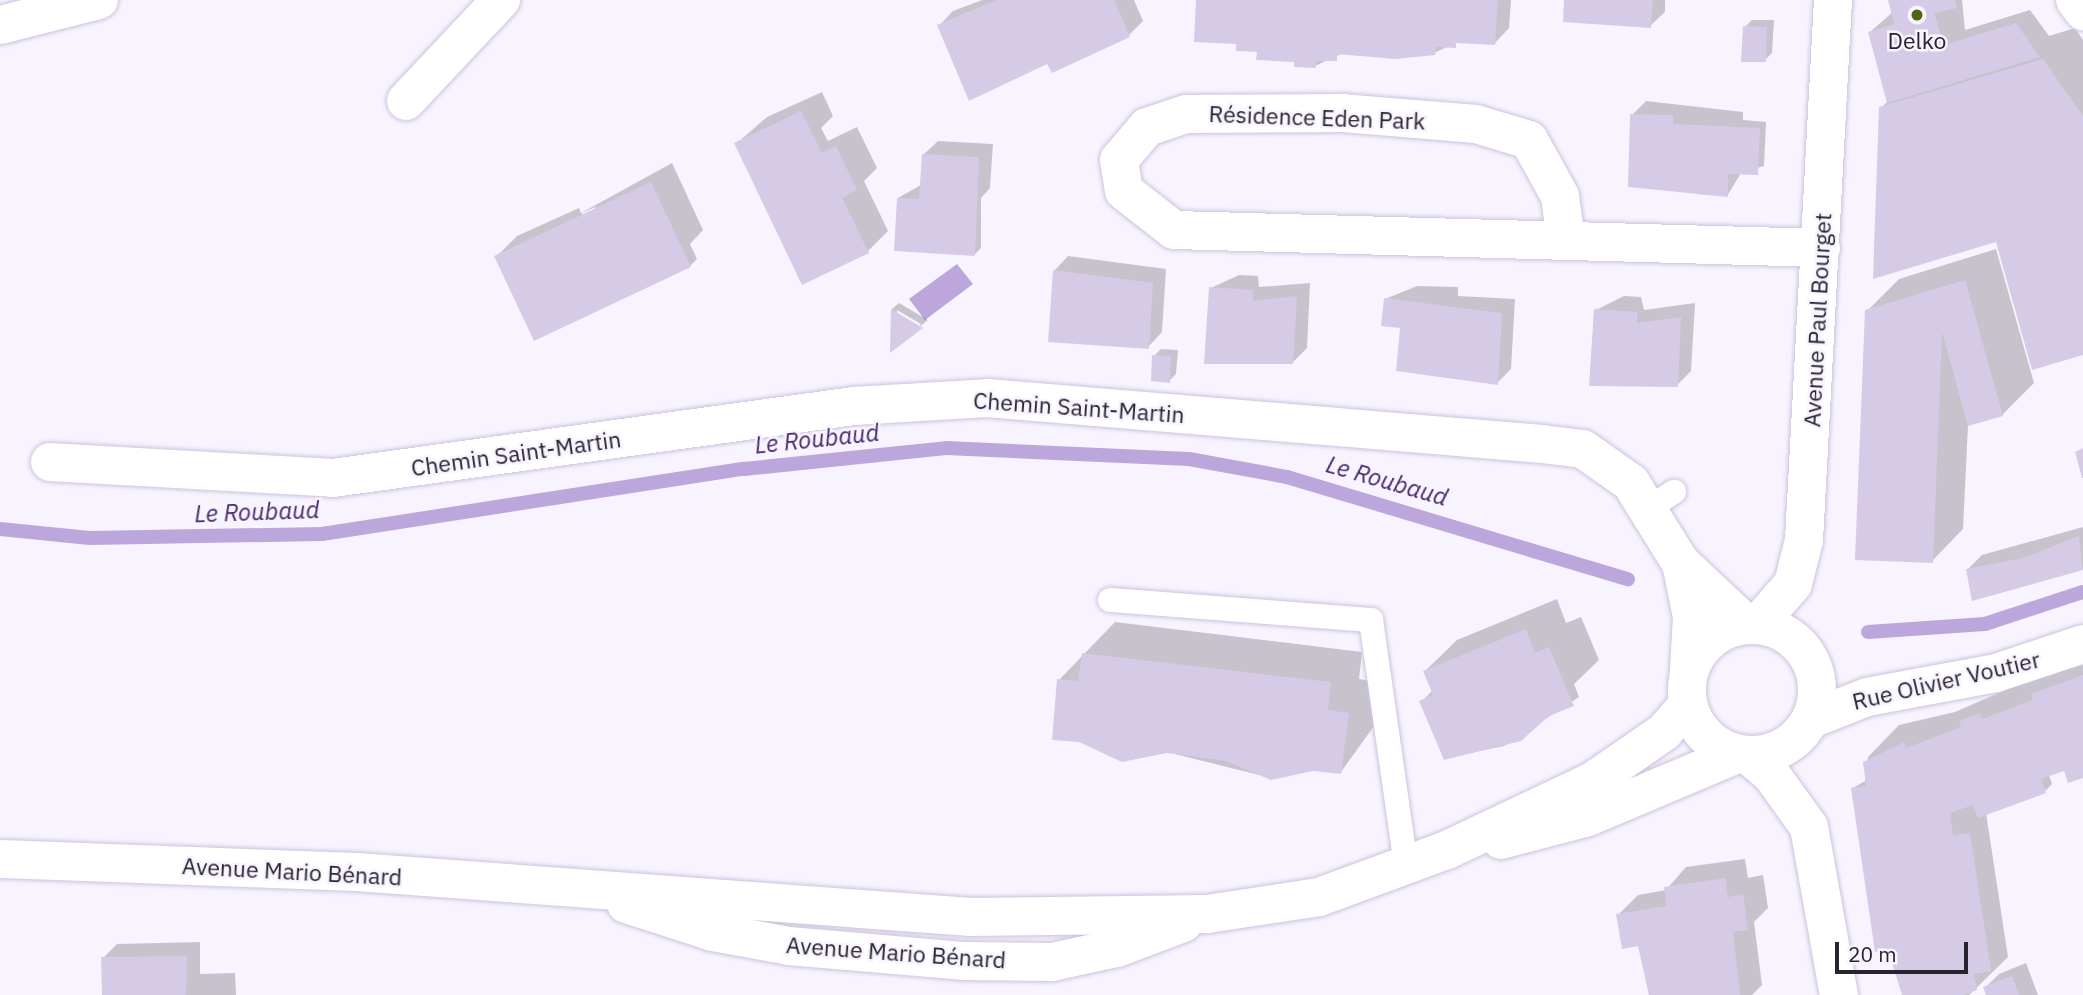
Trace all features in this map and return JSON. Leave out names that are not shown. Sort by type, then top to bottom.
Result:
[{"type":"main road","points":[[406,101],[501,0]]},
{"type":"main road","name":"Avenue Paul Bourget","points":[[1752,625],[1785,597],[1800,562],[1821,248],[1833,0]]},
{"type":"main road","points":[[2075,0],[2083,11]]},
{"type":"main road","points":[[0,24],[83,5]]},
{"type":"main road","name":"Résidence Eden Park","points":[[1566,241],[1560,196],[1529,140],[1476,124],[1343,113],[1186,114],[1147,127],[1119,160],[1124,191],[1174,230],[1566,241],[1821,248]]},
{"type":"main road","name":"Chemin Saint-Martin","points":[[50,461],[333,478],[854,406],[987,398],[1583,449],[1662,500],[1692,617],[1689,687]]},
{"type":"main road","name":"Chemin Saint-Martin","points":[[1680,562],[1752,625]]},
{"type":"main road","points":[[1809,827],[1771,774],[1705,735],[1689,687],[1711,639],[1752,625],[1777,629],[1807,653],[1818,687],[1803,760],[1809,827],[1839,995]]},
{"type":"main road","name":"Rue Olivier Voutier","points":[[1809,722],[1867,697],[1996,673],[2083,645]]},
{"type":"main road","name":"Avenue Mario Bénard","points":[[0,859],[358,872],[583,891],[707,894],[971,917],[1207,914],[1320,897],[1447,850],[1602,775],[1664,732],[1689,687]]},
{"type":"main road","points":[[1742,755],[1782,748],[1809,722]]},
{"type":"main road","name":"Avenue Mario Bénard","points":[[1447,850],[1558,828],[1742,755]]},
{"type":"lane","points":[[1110,600],[1371,620],[1406,867]]},
{"type":"shaded area","points":[[957,264],[973,284],[925,320],[909,299]]},
{"type":"building","points":[[996,0],[1114,0],[1130,37],[1052,73],[1047,64],[969,101],[937,25]]},
{"type":"building","points":[[1196,0],[1498,0],[1495,45],[1456,43],[1456,48],[1436,47],[1435,55],[1395,59],[1337,54],[1337,61],[1316,61],[1316,68],[1294,67],[1294,62],[1256,60],[1257,52],[1236,51],[1236,44],[1194,42]]},
{"type":"building","points":[[1564,0],[1653,0],[1651,28],[1563,22]]},
{"type":"building","points":[[1888,0],[1955,0],[1957,8],[1934,13],[1944,45],[2016,23],[2040,57],[1887,103],[1868,32],[1894,24]]},
{"type":"building","points":[[1743,26],[1767,27],[1766,62],[1741,62]]},
{"type":"building","points":[[2043,59],[2083,116],[2083,355],[2032,370],[1996,242],[1873,279],[1879,107]]},
{"type":"building","points":[[801,111],[822,153],[836,146],[857,190],[842,198],[869,253],[802,285],[734,143]]},
{"type":"building","points":[[1630,114],[1673,115],[1673,124],[1760,128],[1758,175],[1728,174],[1728,197],[1628,187]]},
{"type":"building","points":[[922,154],[979,157],[975,256],[894,251],[897,198],[919,199]]},
{"type":"building","points":[[651,182],[691,267],[534,341],[494,256]]},
{"type":"building","points":[[1053,270],[1153,283],[1149,349],[1048,342]]},
{"type":"building","points":[[1965,280],[2003,416],[1968,426],[1942,332],[1933,563],[1855,560],[1865,310]]},
{"type":"building","points":[[1209,287],[1253,290],[1253,301],[1297,296],[1293,364],[1204,364]]},
{"type":"building","points":[[1384,298],[1502,313],[1498,385],[1396,371],[1400,328],[1381,326]]},
{"type":"building","points":[[891,309],[923,328],[890,353]]},
{"type":"building","points":[[1594,309],[1637,312],[1637,323],[1681,317],[1678,387],[1589,386]]},
{"type":"building","points":[[1152,355],[1171,356],[1170,383],[1151,381]]},
{"type":"building","points":[[2083,448],[2083,478],[2082,478],[2075,452]]},
{"type":"building","points":[[2079,536],[2083,570],[1972,601],[1966,569],[2023,558]]},
{"type":"building","points":[[1526,629],[1535,653],[1549,647],[1574,706],[1549,716],[1521,741],[1444,760],[1419,701],[1433,695],[1423,671]]},
{"type":"building","points":[[1082,653],[1331,682],[1328,710],[1349,713],[1341,774],[1313,771],[1271,780],[1226,761],[1167,753],[1122,762],[1079,742],[1052,740],[1057,679],[1078,681]]},
{"type":"building","points":[[2083,675],[2083,778],[2068,783],[2064,771],[2041,779],[2046,793],[1978,818],[1973,805],[1950,813],[1953,835],[1970,833],[1991,971],[1974,974],[1977,990],[1963,995],[1902,995],[1888,950],[1875,952],[1851,788],[1866,786],[1863,762],[1904,742],[1906,748],[1961,727],[1959,721],[1980,713],[1982,719],[2033,700],[2031,694]]},
{"type":"building","points":[[1725,878],[1728,897],[1743,894],[1748,930],[1733,932],[1740,995],[1649,995],[1638,946],[1622,949],[1616,914],[1667,906],[1664,887]]},
{"type":"building","points":[[187,956],[186,995],[102,995],[101,957]]},
{"type":"building","points":[[2012,976],[2019,995],[1986,995],[1983,987]]},
{"type":"waterway","name":"Le Roubaud","points":[[0,529],[90,538],[322,534],[744,469],[946,448],[1189,459],[1287,477],[1628,579]]},
{"type":"waterway","name":"Le Roubaud","points":[[1868,632],[1985,624],[2083,592]]},
{"type":"place","name":"Delko","points":[[1917,15]]}]
